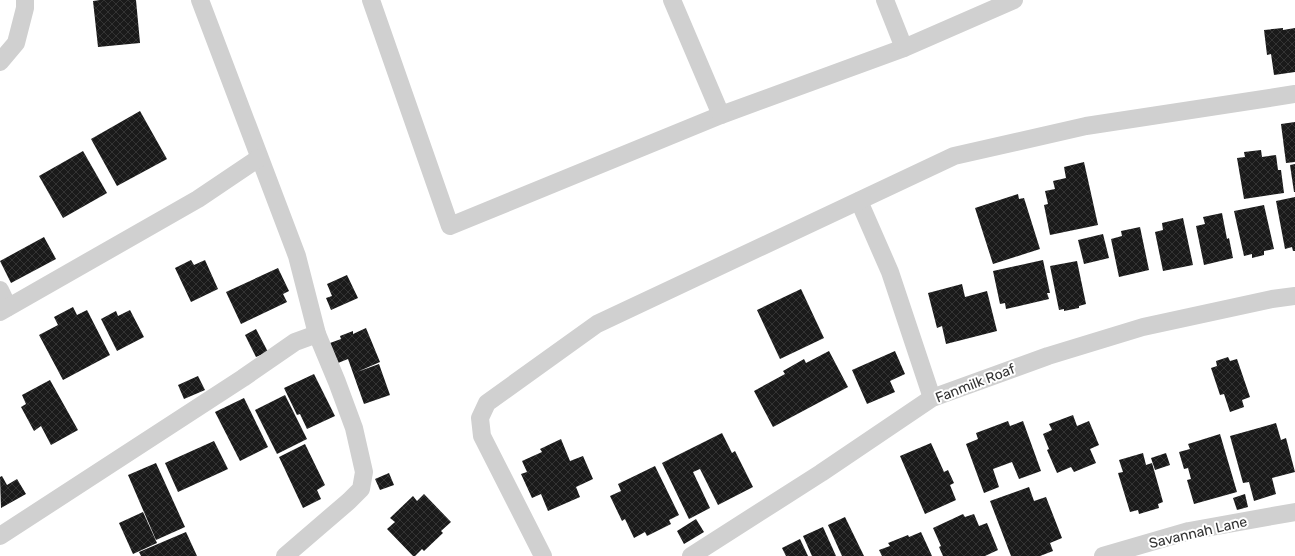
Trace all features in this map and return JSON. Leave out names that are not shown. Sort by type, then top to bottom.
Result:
[{"type":"street","points":[[0,62],[16,43],[25,8],[25,0]]},
{"type":"street","points":[[200,0],[297,256],[318,334],[354,428],[364,472],[361,489],[285,556]]},
{"type":"street","points":[[372,0],[450,226],[721,115],[904,48],[1014,0]]},
{"type":"street","points":[[672,0],[721,115]]},
{"type":"street","points":[[885,0],[904,48]]},
{"type":"street","points":[[543,556],[482,436],[480,418],[487,404],[597,324],[954,156],[1086,126],[1295,94]]},
{"type":"street","points":[[0,290],[4,310],[198,199],[259,158]]},
{"type":"street","points":[[859,201],[890,272],[932,398]]},
{"type":"street","name":"Fanmilk Roaf","points":[[691,556],[821,473],[932,398],[1048,356],[1143,327],[1272,299],[1295,296]]},
{"type":"street","points":[[0,536],[243,378],[295,342],[318,334]]},
{"type":"street","name":"Savannah Lane","points":[[1103,556],[1189,531],[1295,512]]},
{"type":"building","points":[[136,0],[140,43],[98,47],[93,1]]},
{"type":"building","points":[[1283,28],[1283,30],[1295,28],[1295,72],[1274,75],[1271,54],[1267,55],[1264,30]]},
{"type":"building","points":[[140,111],[167,159],[117,186],[91,139]]},
{"type":"building","points":[[1295,122],[1295,162],[1286,163],[1281,124]]},
{"type":"building","points":[[1261,150],[1262,157],[1276,155],[1278,170],[1281,170],[1284,193],[1244,199],[1237,158],[1245,157],[1244,152]]},
{"type":"building","points":[[83,151],[107,193],[63,218],[39,176]]},
{"type":"building","points":[[1084,162],[1098,225],[1050,235],[1044,205],[1048,204],[1045,191],[1055,189],[1053,181],[1066,178],[1064,167]]},
{"type":"building","points":[[1295,164],[1295,192],[1294,192],[1290,165]]},
{"type":"building","points":[[1018,194],[1019,199],[1024,198],[1040,249],[993,264],[975,208]]},
{"type":"building","points":[[1295,197],[1295,251],[1293,251],[1292,247],[1285,249],[1276,201]]},
{"type":"building","points":[[1264,205],[1274,249],[1264,251],[1264,255],[1252,258],[1252,254],[1244,256],[1234,211]]},
{"type":"building","points":[[1222,213],[1227,239],[1229,238],[1233,258],[1204,265],[1196,226],[1205,224],[1203,217]]},
{"type":"building","points":[[1183,218],[1193,265],[1163,271],[1155,232],[1163,230],[1162,223]]},
{"type":"building","points":[[1140,227],[1149,270],[1119,277],[1111,239],[1122,236],[1121,231]]},
{"type":"building","points":[[1103,234],[1109,258],[1084,264],[1078,240]]},
{"type":"building","points":[[44,237],[56,259],[11,283],[0,261]]},
{"type":"building","points":[[191,260],[194,265],[205,260],[218,289],[191,302],[175,268]]},
{"type":"building","points":[[1043,260],[1050,293],[1047,293],[1049,299],[1006,309],[1005,303],[1000,304],[993,271]]},
{"type":"building","points":[[1077,261],[1086,304],[1079,306],[1079,308],[1064,311],[1064,309],[1059,310],[1050,266]]},
{"type":"building","points":[[278,268],[289,291],[283,294],[287,302],[241,324],[226,292]]},
{"type":"building","points":[[347,275],[358,298],[331,310],[326,298],[332,296],[327,284]]},
{"type":"building","points":[[962,284],[965,297],[987,291],[997,331],[946,344],[942,326],[937,328],[928,293]]},
{"type":"building","points":[[801,289],[824,338],[780,359],[757,310]]},
{"type":"building","points":[[73,307],[77,315],[87,310],[110,355],[63,380],[39,335],[58,325],[54,317]]},
{"type":"building","points":[[130,310],[144,337],[117,351],[101,319],[116,311],[118,316]]},
{"type":"building","points":[[366,328],[380,362],[357,372],[379,364],[390,395],[364,404],[348,359],[338,363],[330,343],[341,339],[340,336],[353,331],[353,334]]},
{"type":"building","points":[[256,329],[268,352],[256,357],[245,335]]},
{"type":"building","points":[[829,351],[848,387],[773,427],[754,391],[785,374],[783,371],[804,359],[806,363]]},
{"type":"building","points":[[895,351],[905,374],[890,381],[895,392],[867,404],[852,370]]},
{"type":"building","points":[[1228,357],[1230,361],[1237,359],[1250,397],[1242,400],[1244,407],[1230,412],[1224,394],[1220,395],[1211,368],[1217,366],[1216,361]]},
{"type":"building","points":[[314,374],[335,416],[307,429],[300,414],[297,415],[284,388]]},
{"type":"building","points":[[198,376],[205,390],[184,399],[178,385]]},
{"type":"building","points":[[50,380],[78,430],[51,445],[41,426],[34,431],[21,407],[26,404],[22,395]]},
{"type":"building","points":[[285,395],[307,439],[277,454],[255,410]]},
{"type":"building","points":[[244,398],[268,447],[240,461],[215,412]]},
{"type":"building","points":[[1073,415],[1077,426],[1089,421],[1099,445],[1090,449],[1096,463],[1074,472],[1071,467],[1057,473],[1047,450],[1049,449],[1043,434],[1052,430],[1049,424]]},
{"type":"building","points":[[1008,421],[1010,426],[1023,421],[1041,471],[1019,479],[1012,462],[993,469],[999,487],[984,493],[966,444],[978,439],[976,433]]},
{"type":"building","points":[[1276,423],[1281,440],[1286,438],[1295,472],[1272,478],[1276,494],[1254,501],[1249,482],[1243,483],[1230,436]]},
{"type":"building","points":[[722,433],[732,453],[735,451],[753,487],[718,505],[700,469],[693,472],[710,508],[689,519],[662,463]]},
{"type":"building","points":[[1220,434],[1237,492],[1194,504],[1187,480],[1191,479],[1188,468],[1184,469],[1179,452],[1190,449],[1188,444]]},
{"type":"building","points":[[561,439],[570,461],[583,456],[593,479],[576,487],[580,497],[548,511],[541,494],[532,498],[521,474],[527,472],[522,461],[542,452],[540,449]]},
{"type":"building","points":[[214,441],[228,469],[178,492],[165,463]]},
{"type":"building","points":[[931,443],[944,472],[948,470],[954,483],[950,485],[956,500],[925,514],[900,456]]},
{"type":"building","points":[[305,444],[325,485],[317,490],[321,499],[303,508],[279,457]]},
{"type":"building","points":[[1143,453],[1146,465],[1152,463],[1163,502],[1158,504],[1159,508],[1139,514],[1138,510],[1130,512],[1118,473],[1123,472],[1119,460]]},
{"type":"building","points":[[1166,453],[1170,465],[1155,470],[1151,458]]},
{"type":"building","points":[[156,463],[185,527],[156,540],[128,475]]},
{"type":"building","points":[[655,466],[679,515],[669,520],[671,524],[647,536],[645,532],[634,538],[625,519],[622,521],[610,496],[621,491],[618,484]]},
{"type":"building","points":[[389,473],[394,485],[380,490],[375,479]]},
{"type":"building","points":[[2,476],[7,485],[17,479],[26,494],[1,508],[0,477]]},
{"type":"building","points":[[1029,487],[1034,501],[1046,497],[1062,538],[1050,543],[1053,551],[1040,556],[1011,556],[990,501]]},
{"type":"building","points":[[424,494],[451,522],[441,531],[443,533],[424,551],[422,549],[415,556],[413,556],[387,529],[395,522],[390,518],[413,496],[417,501]]},
{"type":"building","points":[[1245,494],[1248,507],[1237,510],[1233,498]]},
{"type":"building","points":[[143,512],[157,543],[133,554],[119,523]]},
{"type":"building","points":[[963,514],[965,517],[974,514],[979,526],[987,523],[998,550],[985,556],[943,556],[939,547],[941,546],[933,528]]},
{"type":"building","points":[[845,517],[864,556],[842,556],[828,525]]},
{"type":"building","points":[[696,519],[704,532],[684,544],[677,531]]},
{"type":"building","points":[[823,527],[836,556],[812,556],[803,536]]},
{"type":"building","points":[[186,532],[197,556],[141,556],[139,552]]},
{"type":"building","points":[[921,532],[932,556],[882,556],[879,550],[890,546],[888,543],[908,535],[909,537]]},
{"type":"building","points":[[800,539],[808,556],[786,556],[782,548]]}]
